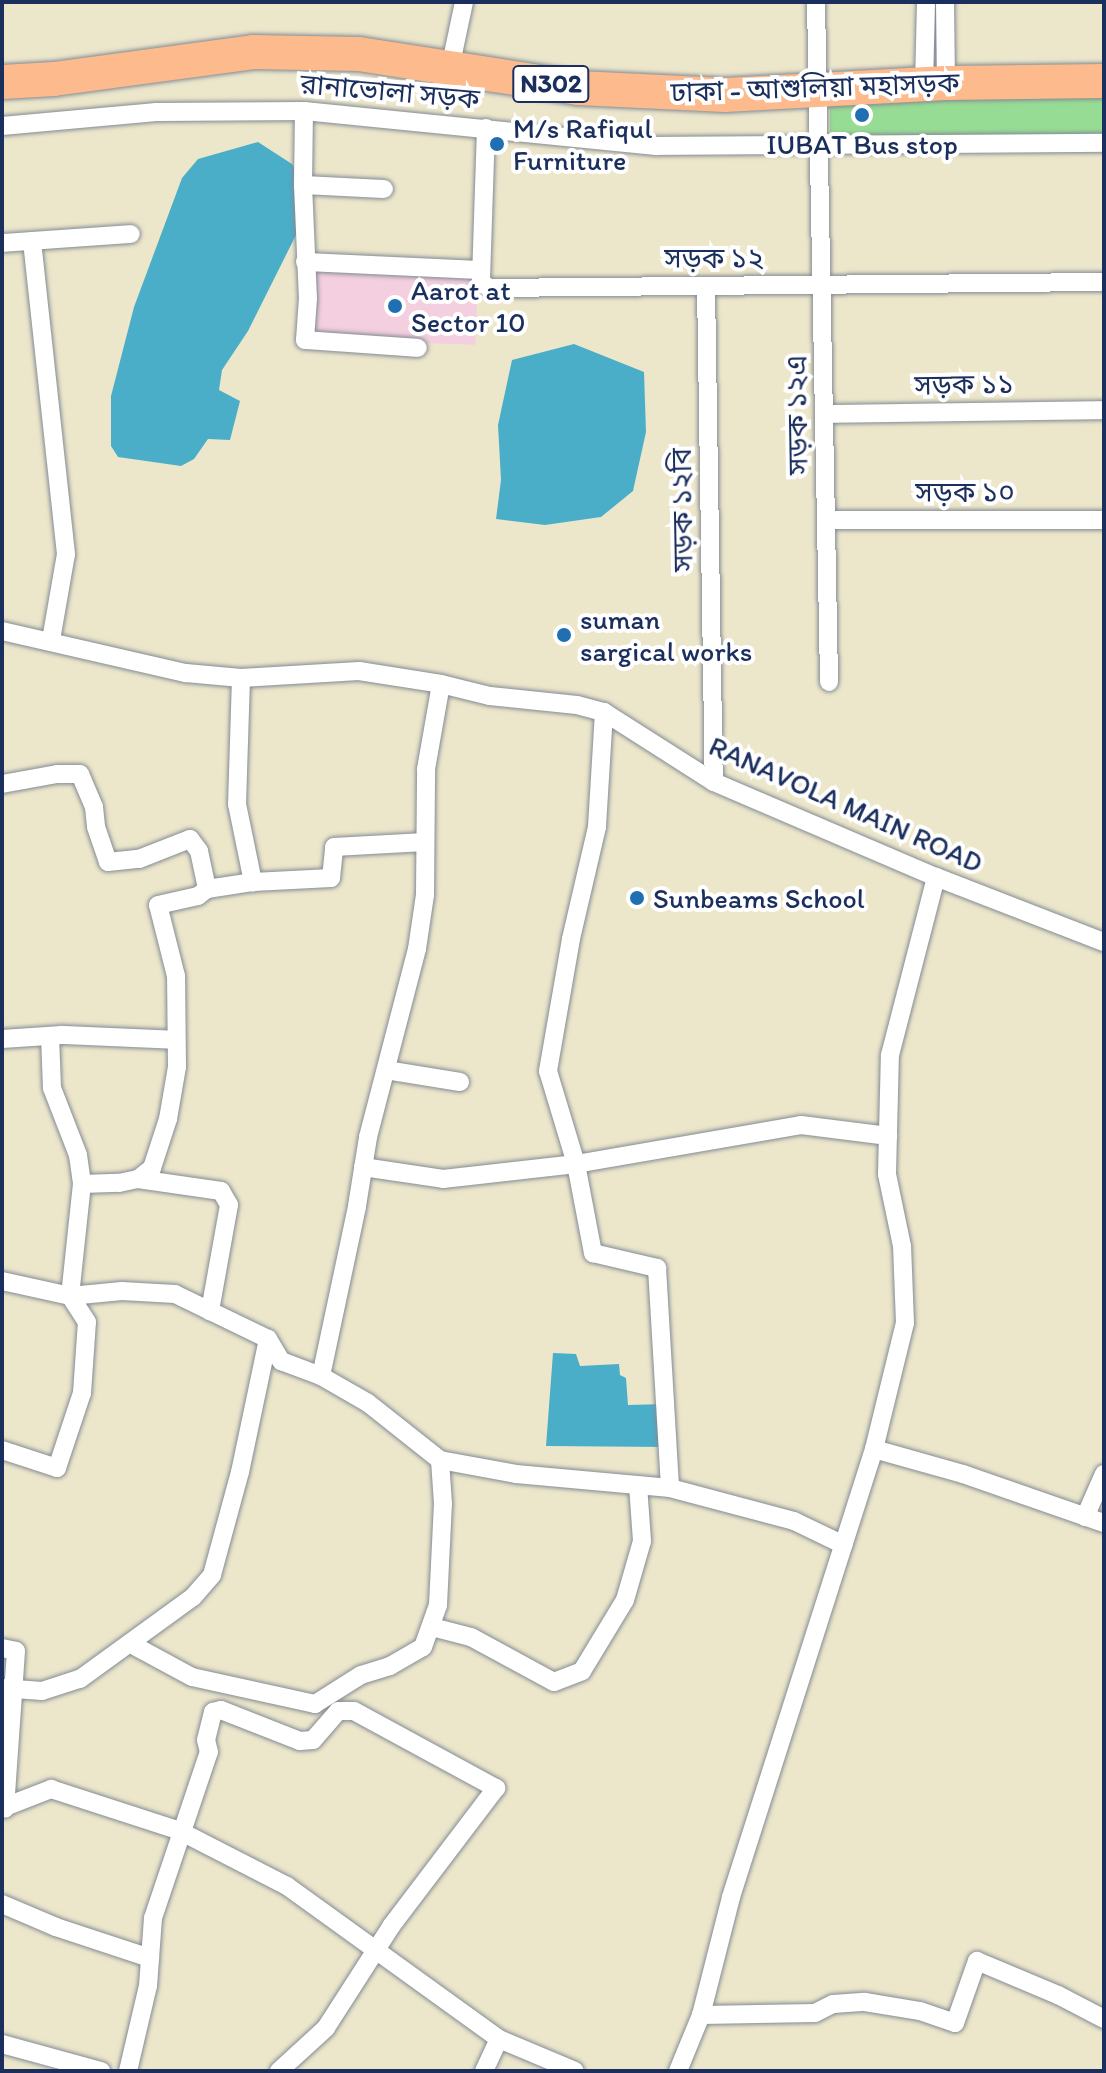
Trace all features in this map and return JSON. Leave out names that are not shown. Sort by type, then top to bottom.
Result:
[{"type":"highway","name":"ঢাকা - আশুলিয়া মহাসড়ক","points":[[2,82],[54,79],[253,52],[359,54],[578,88],[725,95],[935,84],[1104,81]]},
{"type":"street","points":[[450,68],[464,2]]},
{"type":"street","name":"সড়ক ১২এ","points":[[816,2],[829,682]]},
{"type":"street","points":[[926,2],[935,84]]},
{"type":"street","points":[[935,84],[945,2]]},
{"type":"street","points":[[304,111],[303,185],[308,298],[305,340],[418,348]]},
{"type":"street","name":"রানাভোলা সড়ক","points":[[2,126],[156,112],[304,111],[656,146],[1104,143]]},
{"type":"street","points":[[305,262],[481,270],[486,128]]},
{"type":"street","points":[[303,185],[384,189]]},
{"type":"street","points":[[2,243],[131,234]]},
{"type":"street","points":[[32,241],[66,554],[51,640]]},
{"type":"street","name":"সড়ক ১২","points":[[481,270],[481,282],[489,288],[1104,282]]},
{"type":"street","name":"সড়ক ১২বি","points":[[706,286],[714,782]]},
{"type":"street","name":"সড়ক ১১","points":[[825,414],[1104,410]]},
{"type":"street","name":"সড়ক ১০","points":[[826,520],[1104,520]]},
{"type":"street","name":"RANAVOLA MAIN ROAD","points":[[2,631],[186,673],[241,678],[359,671],[441,684],[490,696],[577,705],[604,712],[714,782],[936,877],[1104,942]]},
{"type":"street","points":[[241,678],[237,804],[253,882]]},
{"type":"street","points":[[321,1376],[363,1167],[417,949],[425,895],[426,769],[441,684]]},
{"type":"street","points":[[604,712],[597,827],[571,939],[548,1071],[576,1164],[593,1253],[657,1268],[670,1488]]},
{"type":"street","points":[[2,784],[57,774],[80,774],[94,807],[108,862],[139,859],[190,839],[199,851],[207,889]]},
{"type":"street","points":[[138,1179],[152,1168],[168,1119],[177,1067],[176,976],[158,905],[198,896],[207,889],[253,882],[331,878],[334,847],[425,842]]},
{"type":"street","points":[[678,2071],[701,2015],[731,1897],[874,1449],[905,1323],[902,1246],[887,1174],[890,1055],[936,877]]},
{"type":"street","points":[[2,1039],[50,1036],[176,1040]]},
{"type":"street","points":[[2,1450],[57,1468],[82,1393],[87,1322],[70,1296],[82,1184],[78,1155],[52,1088],[50,1036]]},
{"type":"street","points":[[386,1070],[460,1082]]},
{"type":"street","points":[[363,1167],[443,1179],[576,1164],[801,1125],[888,1136]]},
{"type":"street","points":[[82,1184],[138,1179],[221,1191],[229,1205],[210,1311]]},
{"type":"street","points":[[2,1281],[70,1296],[122,1291],[175,1294],[268,1339],[281,1361],[321,1376],[368,1403],[440,1460],[516,1474],[670,1488],[794,1521],[844,1545]]},
{"type":"street","points":[[7,1688],[59,1688],[80,1679],[193,1597],[212,1575],[240,1472],[268,1339]]},
{"type":"street","points":[[874,1449],[963,1474],[1104,1523]]},
{"type":"street","points":[[131,1644],[192,1677],[315,1704],[361,1675],[390,1666],[423,1647],[438,1605],[443,1504],[440,1460]]},
{"type":"street","points":[[1085,1517],[1104,1474]]},
{"type":"street","points":[[432,1627],[471,1637],[554,1682],[582,1671],[625,1600],[642,1541],[638,1485]]},
{"type":"street","points":[[2,1648],[16,1651],[7,1688],[3,1809],[51,1789],[180,1831],[287,1886],[374,1952],[499,2039],[575,2071]]},
{"type":"street","points":[[128,2071],[148,1986],[153,1918],[209,1752],[206,1740],[213,1712],[218,1710],[300,1741],[313,1740],[338,1711],[354,1711],[496,1788],[374,1952],[326,2028],[279,2071]]},
{"type":"street","points":[[2,1904],[56,1927],[150,1958]]},
{"type":"street","points":[[701,2015],[815,2013],[833,2004],[865,2002],[920,2011],[955,2023],[977,1961],[1058,1995],[1104,2019]]},
{"type":"street","points":[[484,2071],[499,2039]]},
{"type":"street","points":[[2,2044],[101,2071]]},
{"type":"shaded area","name":"Aarot at Sector 10","points":[[310,268],[478,274],[475,345],[308,339]]},
{"type":"green space","points":[[830,89],[1104,89],[1104,135],[830,135]]},
{"type":"water","points":[[258,142],[292,164],[302,182],[297,233],[248,331],[222,370],[219,390],[240,401],[230,440],[208,439],[194,459],[181,466],[118,457],[111,446],[111,396],[134,307],[182,178],[198,159]]},
{"type":"water","points":[[574,344],[644,372],[646,432],[633,491],[601,517],[545,525],[496,519],[501,480],[498,425],[512,360]]},
{"type":"water","points":[[553,1353],[576,1354],[580,1366],[619,1364],[620,1375],[626,1378],[628,1405],[665,1404],[665,1447],[546,1446]]},
{"type":"place","name":"IUBAT Bus stop","points":[[862,115]]},
{"type":"place","name":"M/s Rafiqul Furniture","points":[[497,144]]},
{"type":"place","name":"Aarot at Sector 10","points":[[395,306]]},
{"type":"place","name":"suman sargical works","points":[[564,635]]},
{"type":"place","name":"Sunbeams School","points":[[637,898]]}]
